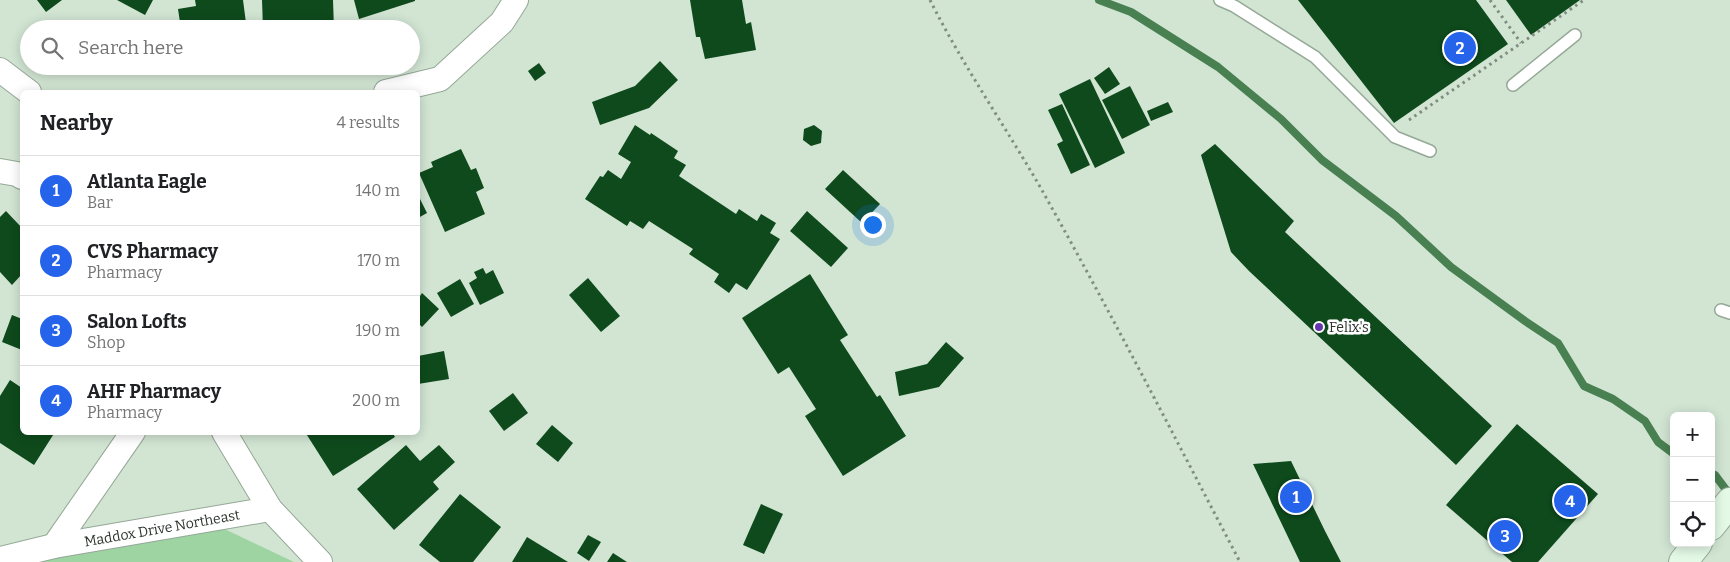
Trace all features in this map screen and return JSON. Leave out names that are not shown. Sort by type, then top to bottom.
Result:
[{"type":"main road","points":[[1715,521],[1730,502]]},
{"type":"main road","points":[[1683,562],[1695,547]]},
{"type":"street","points":[[394,90],[440,79],[502,22],[516,0]]},
{"type":"street","points":[[0,70],[26,90]]},
{"type":"street","name":"Maddox Drive Northeast","points":[[54,546],[131,435]]},
{"type":"street","points":[[226,435],[270,509],[320,562]]},
{"type":"street","name":"Maddox Drive Northeast","points":[[0,559],[54,546],[270,509]]},
{"type":"lane","points":[[1220,0],[1234,6],[1315,57],[1395,136],[1430,151]]},
{"type":"lane","points":[[1512,85],[1575,35]]},
{"type":"path","points":[[930,0],[949,39],[1038,185],[1240,562]]},
{"type":"path","points":[[1490,0],[1522,43]]},
{"type":"path","points":[[1409,120],[1584,0]]},
{"type":"green space","points":[[214,524],[294,562],[0,562],[0,547],[104,533]]},
{"type":"building","points":[[37,0],[62,0],[46,12]]},
{"type":"building","points":[[117,0],[153,0],[145,15]]},
{"type":"building","points":[[195,0],[243,0],[246,20],[180,20],[178,9],[196,6]]},
{"type":"building","points":[[262,0],[333,0],[334,20],[263,20]]},
{"type":"building","points":[[354,0],[415,0],[415,1],[359,19]]},
{"type":"building","points":[[690,0],[742,0],[746,24],[751,22],[756,50],[705,59],[700,37],[696,37]]},
{"type":"building","points":[[1298,0],[1476,0],[1508,44],[1394,123]]},
{"type":"building","points":[[1506,0],[1580,0],[1531,35]]},
{"type":"building","points":[[660,61],[678,80],[649,108],[600,125],[592,102],[635,86]]},
{"type":"building","points":[[539,63],[546,73],[535,81],[528,71]]},
{"type":"building","points":[[1109,67],[1120,84],[1105,94],[1094,78]]},
{"type":"building","points":[[1090,79],[1125,153],[1095,168],[1059,94]]},
{"type":"building","points":[[1130,86],[1150,125],[1122,139],[1102,100]]},
{"type":"building","points":[[1168,102],[1173,112],[1151,121],[1147,111]]},
{"type":"building","points":[[1062,104],[1090,165],[1071,174],[1057,144],[1063,141],[1048,110]]},
{"type":"building","points":[[635,125],[678,151],[674,158],[686,165],[679,176],[736,214],[739,209],[757,221],[761,214],[776,223],[770,233],[780,239],[747,290],[736,283],[729,293],[714,282],[719,274],[689,254],[693,249],[649,221],[643,229],[630,221],[627,226],[585,199],[600,176],[603,177],[608,170],[621,179],[631,162],[618,154]]},
{"type":"building","points":[[814,125],[822,131],[821,143],[811,146],[803,140],[804,129]]},
{"type":"building","points":[[1215,144],[1294,221],[1285,232],[1492,426],[1456,465],[1231,252],[1201,155]]},
{"type":"building","points":[[461,149],[471,170],[476,168],[484,188],[476,192],[485,214],[445,232],[420,175],[420,173],[433,167],[431,162]]},
{"type":"building","points":[[843,170],[880,204],[862,223],[825,189]]},
{"type":"building","points":[[420,199],[427,213],[420,217]]},
{"type":"building","points":[[6,211],[20,226],[20,276],[12,285],[0,272],[0,217]]},
{"type":"building","points":[[807,211],[848,248],[831,267],[790,231]]},
{"type":"building","points":[[483,268],[486,274],[493,270],[504,293],[480,305],[469,283],[477,278],[474,272]]},
{"type":"building","points":[[810,274],[848,335],[840,340],[877,397],[880,395],[906,436],[843,476],[805,416],[816,409],[789,367],[778,374],[742,318]]},
{"type":"building","points":[[588,278],[620,316],[601,332],[569,295]]},
{"type":"building","points":[[460,279],[474,304],[451,317],[437,293]]},
{"type":"building","points":[[422,293],[439,309],[422,327],[420,325],[420,296]]},
{"type":"building","points":[[12,315],[20,318],[20,349],[2,342]]},
{"type":"building","points":[[946,342],[964,358],[939,387],[899,396],[895,372],[927,364]]},
{"type":"building","points":[[444,351],[449,379],[420,384],[420,356]]},
{"type":"building","points":[[10,380],[20,387],[20,435],[53,435],[34,465],[0,443],[0,396]]},
{"type":"building","points":[[513,393],[528,413],[504,431],[489,411]]},
{"type":"building","points":[[1517,424],[1598,494],[1538,562],[1512,562],[1446,505]]},
{"type":"building","points":[[552,425],[573,443],[558,462],[536,444]]},
{"type":"building","points":[[307,435],[394,435],[395,437],[333,476]]},
{"type":"building","points":[[406,445],[420,461],[439,445],[455,462],[433,482],[439,489],[394,530],[357,489]]},
{"type":"building","points":[[1291,461],[1341,562],[1300,562],[1253,464]]},
{"type":"building","points":[[460,494],[501,527],[473,562],[440,562],[419,545]]},
{"type":"building","points":[[761,504],[783,514],[764,554],[743,545]]},
{"type":"building","points":[[588,535],[601,542],[589,561],[577,553]]},
{"type":"building","points":[[527,537],[568,562],[512,562]]},
{"type":"building","points":[[613,553],[627,562],[607,562]]},
{"type":"waterway","points":[[1099,0],[1131,12],[1218,67],[1281,119],[1322,160],[1396,216],[1451,267],[1558,343],[1584,386],[1613,399],[1645,421],[1658,442],[1670,451]]},
{"type":"waterway","points":[[1715,475],[1730,495]]},
{"type":"place","name":"CVS Pharmacy","points":[[1460,48]]},
{"type":"place","name":"Felix's","points":[[1319,327]]},
{"type":"place","name":"Atlanta Eagle","points":[[1296,497]]},
{"type":"place","name":"AHF Pharmacy","points":[[1570,501]]},
{"type":"place","name":"Salon Lofts","points":[[1505,536]]}]
